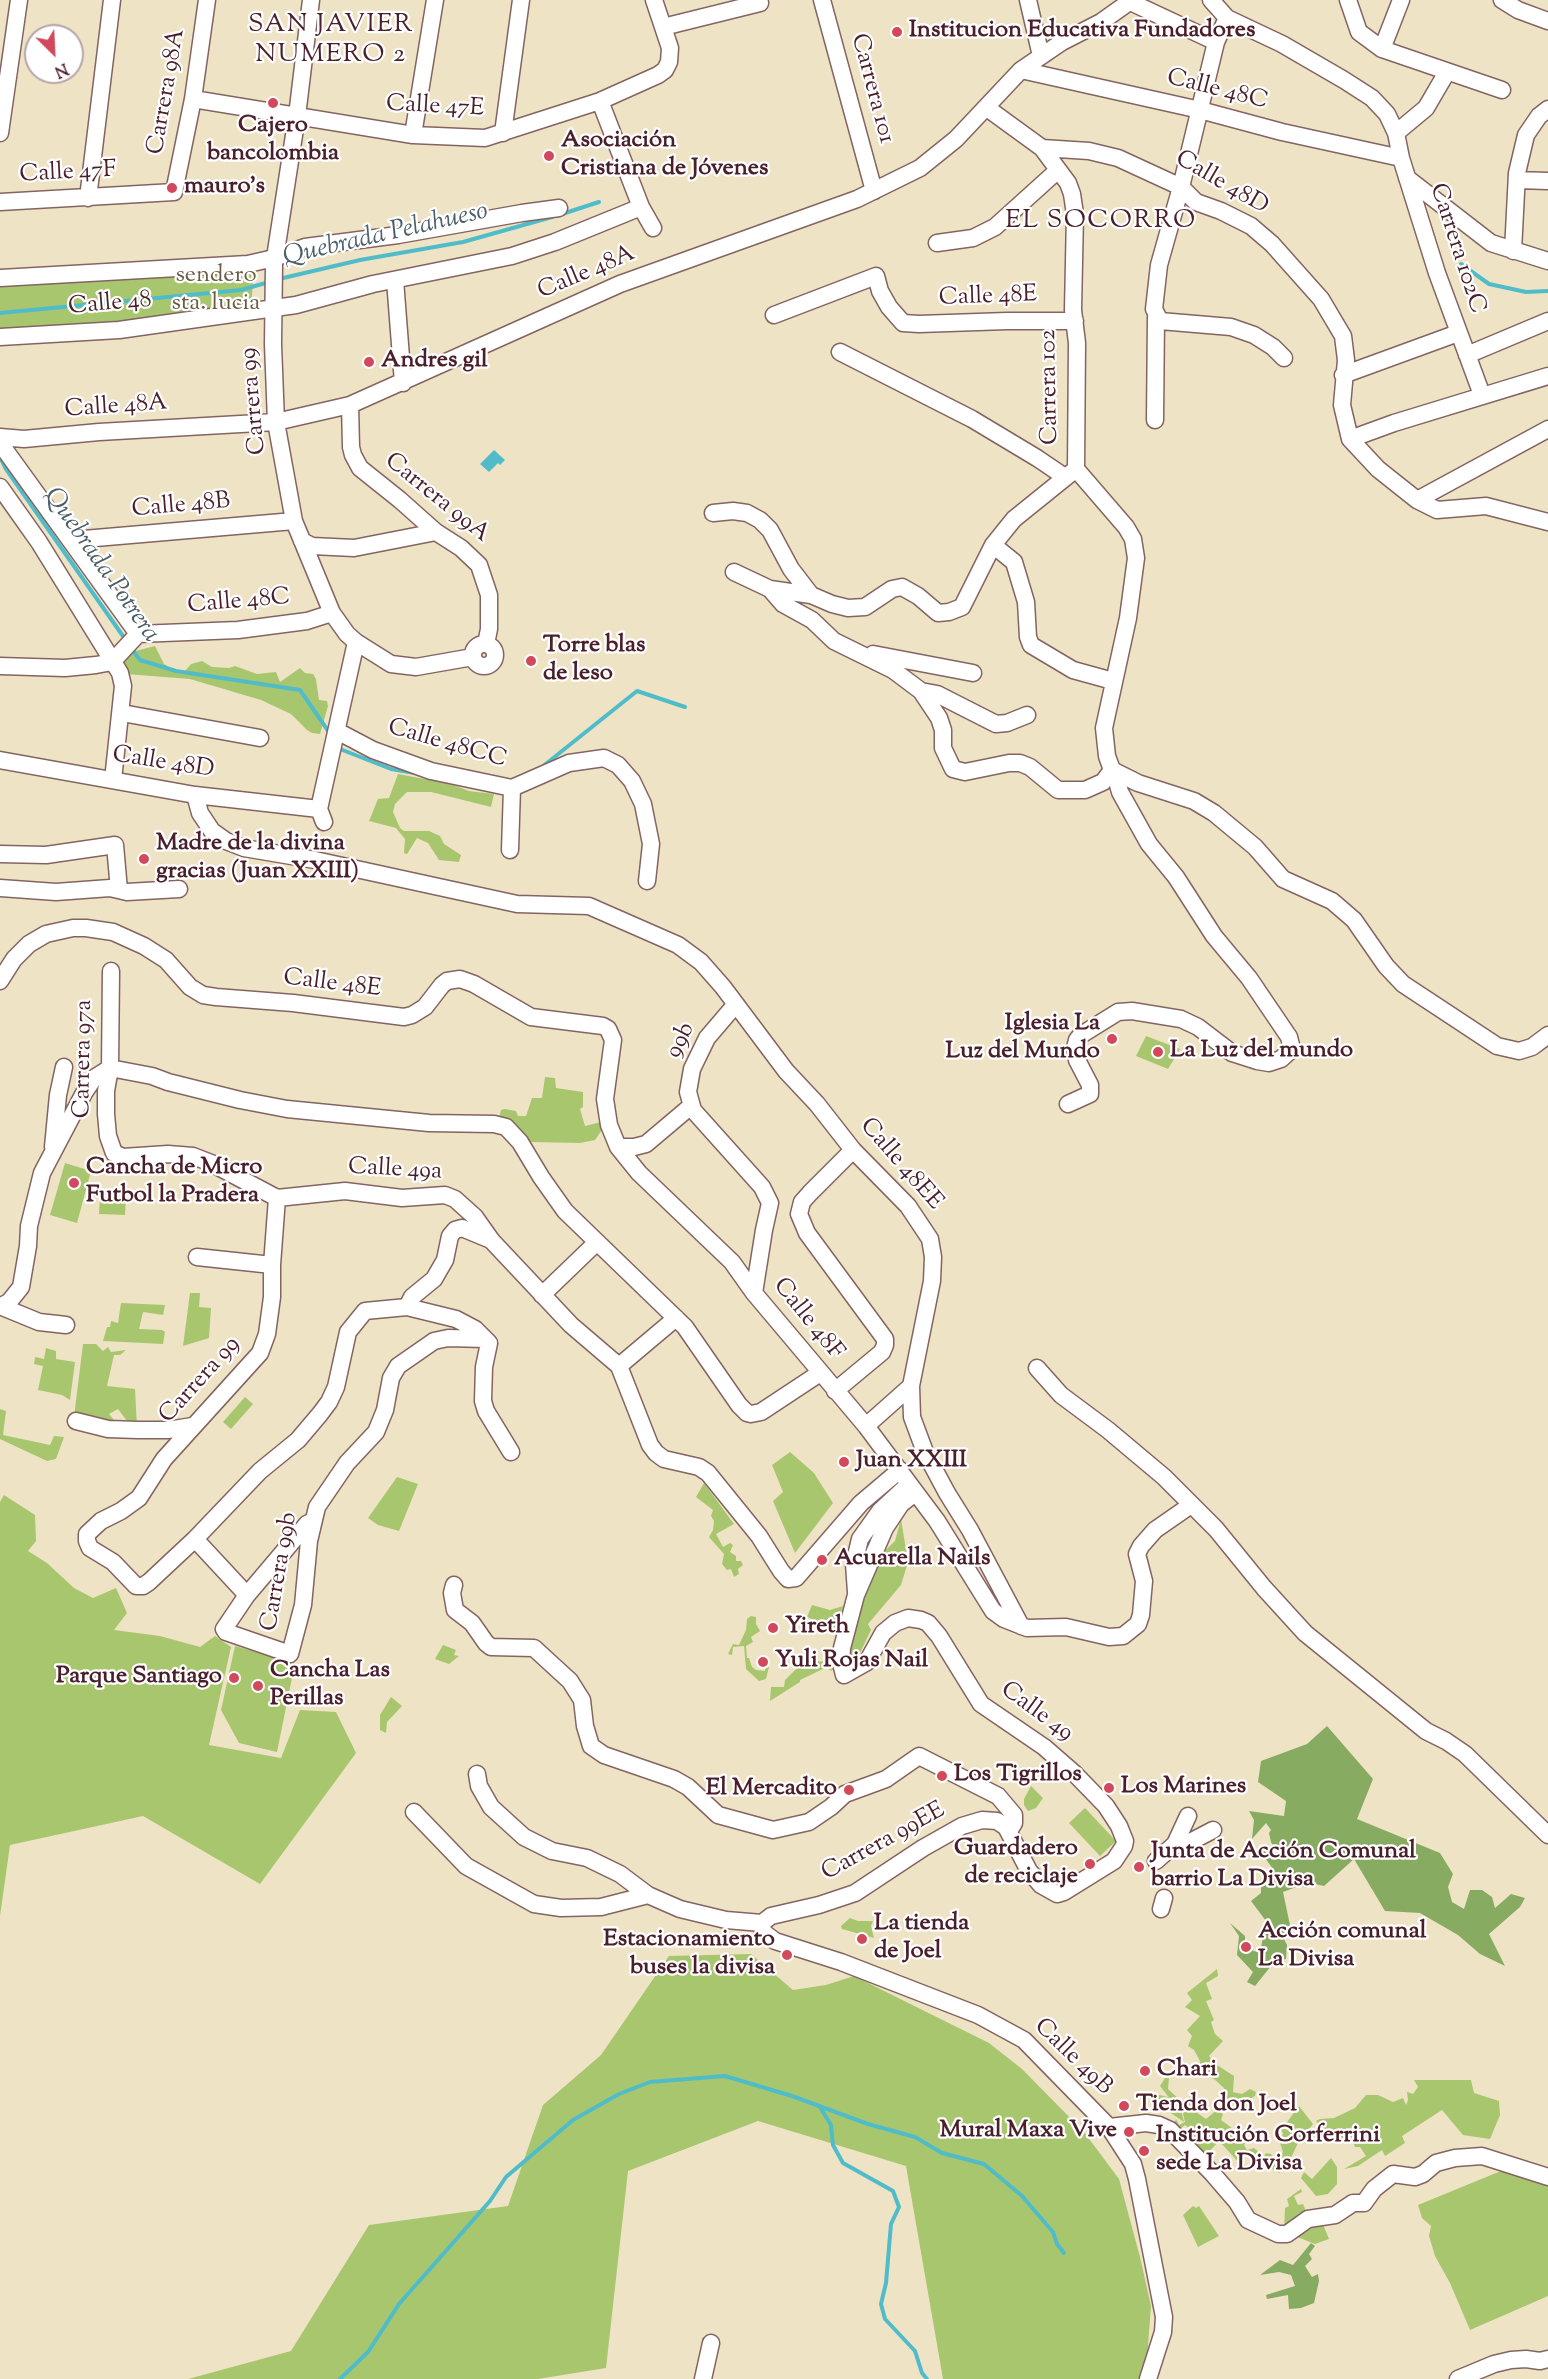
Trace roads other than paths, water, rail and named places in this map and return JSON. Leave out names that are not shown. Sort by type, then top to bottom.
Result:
[{"type":"street","points":[[0,133],[19,0]]},
{"type":"street","points":[[88,198],[112,0]]},
{"type":"street","name":"Carrera 98A","points":[[174,192],[193,99],[207,0]]},
{"type":"street","name":"Carrera 99","points":[[311,0],[297,116],[274,261],[276,422],[294,521],[332,613]]},
{"type":"street","points":[[413,135],[435,0]]},
{"type":"street","points":[[503,133],[521,0]]},
{"type":"street","points":[[654,0],[663,27],[760,3]]},
{"type":"street","name":"Carrera 101","points":[[822,0],[874,191]]},
{"type":"street","points":[[1028,0],[1041,56]]},
{"type":"street","points":[[1155,420],[1162,319],[1154,309],[1159,265],[1181,187],[1216,42],[1227,18],[1211,0]]},
{"type":"street","points":[[1348,0],[1359,32],[1382,49],[1502,90]]},
{"type":"street","points":[[1382,49],[1401,0]]},
{"type":"street","points":[[1502,0],[1518,10],[1548,21]]},
{"type":"street","points":[[1129,1],[1216,42]]},
{"type":"street","name":"Calle 48A","points":[[0,437],[24,439],[99,432],[276,422],[350,405],[620,284],[857,199],[920,168],[956,139],[1021,70],[1062,42],[1101,22],[1129,1]]},
{"type":"street","name":"Carrera 102C","points":[[1227,18],[1282,44],[1372,98],[1387,114],[1396,133],[1401,158],[1437,273],[1482,395]]},
{"type":"street","name":"Calle 47E","points":[[193,99],[413,135],[485,138],[600,101],[658,75],[665,70],[670,55],[663,27]]},
{"type":"street","name":"Calle 48C","points":[[1021,70],[1401,158]]},
{"type":"street","points":[[1396,133],[1426,108],[1448,72]]},
{"type":"street","points":[[600,101],[641,207],[653,228]]},
{"type":"street","name":"Carrera 102","points":[[811,595],[848,608],[865,607],[892,589],[902,587],[918,596],[938,613],[962,607],[993,545],[1014,519],[1070,473],[1077,353],[1074,203],[1068,183],[1042,148],[987,108]]},
{"type":"street","points":[[1514,251],[1517,180],[1526,135],[1539,116],[1548,109]]},
{"type":"street","name":"Calle 48D","points":[[1042,148],[1089,151],[1118,158],[1181,187],[1196,202],[1251,226],[1272,244],[1310,284],[1343,336],[1345,367],[1341,405],[1355,445]]},
{"type":"street","points":[[937,243],[973,238],[995,227],[1057,171]]},
{"type":"street","points":[[1407,178],[1483,238],[1514,251],[1548,261]]},
{"type":"street","points":[[1517,180],[1548,181]]},
{"type":"street","name":"Calle 47F","points":[[0,202],[174,192]]},
{"type":"street","name":"Calle 48","points":[[0,337],[119,330],[274,305],[512,256],[555,242],[641,207]]},
{"type":"street","name":"Calle 48","points":[[0,278],[274,261],[305,247],[398,235],[558,208]]},
{"type":"street","name":"Calle 48E","points":[[774,315],[876,276],[880,291],[889,307],[903,322],[919,324],[1075,321]]},
{"type":"street","points":[[394,280],[403,383]]},
{"type":"street","points":[[1162,319],[1231,327],[1254,335],[1273,347],[1284,358]]},
{"type":"street","points":[[1467,355],[1548,321]]},
{"type":"street","points":[[1345,367],[1458,333]]},
{"type":"street","points":[[840,352],[972,419],[1028,452],[1070,473],[1126,527],[1133,539],[1136,558],[1128,618],[1104,728],[1107,756],[1117,773],[1120,792],[1149,844],[1176,877],[1214,936],[1249,978],[1289,1037],[1292,1049],[1281,1059],[1269,1063],[1233,1053],[1198,1027],[1181,1019],[1132,1011],[1118,1012],[1081,1035],[1077,1040],[1075,1048],[1077,1060],[1090,1085],[1090,1094],[1068,1104]]},
{"type":"street","points":[[1548,376],[1482,395],[1355,445],[1387,477],[1417,500],[1437,510],[1486,507],[1548,522]]},
{"type":"street","name":"Carrera 99A","points":[[350,405],[352,455],[360,468],[435,532],[461,548],[479,565],[489,595],[489,629],[486,644],[475,649],[473,657],[416,667],[391,664],[356,642]]},
{"type":"street","points":[[1417,500],[1548,429]]},
{"type":"street","points":[[0,443],[72,540],[136,635],[114,659],[65,668],[0,666]]},
{"type":"street","points":[[0,487],[39,542],[114,659],[120,673],[123,687],[122,713],[113,780]]},
{"type":"street","points":[[713,513],[733,511],[747,513],[760,520],[770,530],[791,569],[811,595]]},
{"type":"street","name":"Calle 48B","points":[[72,540],[294,521]]},
{"type":"street","points":[[302,541],[312,546],[354,548],[435,532]]},
{"type":"street","points":[[993,545],[1014,562],[1026,602],[1028,637],[1031,645],[1073,670],[1113,681]]},
{"type":"street","points":[[734,572],[770,589],[811,595]]},
{"type":"street","points":[[770,589],[783,604],[812,620],[834,641],[893,670],[921,691],[939,718],[943,730],[943,748],[952,769],[965,772],[1020,763],[1030,767],[1058,790],[1085,790],[1117,773]]},
{"type":"street","points":[[332,613],[347,634],[356,642],[336,733]]},
{"type":"street","name":"Calle 48C","points":[[136,635],[238,630],[307,621],[332,613]]},
{"type":"street","points":[[855,651],[973,673]]},
{"type":"street","points":[[921,691],[937,694],[996,724],[1007,723],[1027,715]]},
{"type":"street","points":[[122,713],[260,738]]},
{"type":"street","name":"Calle 48D","points":[[0,760],[321,815],[336,733]]},
{"type":"street","name":"Calle 48CC","points":[[336,733],[373,750],[431,771],[512,788]]},
{"type":"street","points":[[510,850],[512,788],[569,763],[604,758],[618,765],[632,781],[643,804],[651,844],[647,881]]},
{"type":"street","points":[[1117,773],[1194,801],[1214,813],[1255,847],[1283,879],[1332,901],[1354,920],[1386,966],[1403,984],[1497,1046],[1519,1051],[1532,1047],[1548,1035]]},
{"type":"street","name":"Calle 48EE","points":[[195,795],[200,813],[212,831],[226,841],[244,848],[315,860],[507,903],[582,905],[627,921],[693,955],[736,1004],[764,1044],[854,1150],[908,1206],[930,1239],[933,1257],[932,1281],[911,1386],[912,1417],[926,1452],[947,1493],[970,1530],[1021,1626]]},
{"type":"street","points":[[0,854],[46,855],[115,845],[118,890]]},
{"type":"street","points":[[0,888],[56,892],[78,889],[127,892],[179,890]]},
{"type":"street","name":"Calle 48E","points":[[0,981],[20,952],[46,934],[73,928],[86,928],[123,935],[166,960],[196,992],[216,997],[293,1003],[404,1017],[425,1007],[447,981],[460,979],[474,984],[531,1017],[597,1025],[608,1029]]},
{"type":"street","name":"Carrera 97a","points":[[111,971],[110,1068],[106,1091],[106,1114],[111,1149],[123,1157],[168,1154],[193,1156],[277,1198]]},
{"type":"street","name":"99b","points":[[691,1106],[688,1092],[692,1069],[707,1038],[736,1004]]},
{"type":"street","name":"Calle 48F","points":[[608,1029],[613,1040],[606,1084],[606,1112],[618,1147],[639,1173],[732,1262],[754,1293],[866,1426],[908,1482],[949,1538],[988,1605],[1004,1619],[1021,1626]]},
{"type":"street","points":[[51,1156],[64,1066]]},
{"type":"street","points":[[0,1306],[9,1302],[21,1287],[33,1204],[42,1173],[94,1078],[110,1068],[152,1076],[240,1100],[287,1109],[429,1123],[501,1125],[516,1136],[565,1211],[676,1317],[747,1413],[761,1412],[820,1373]]},
{"type":"street","points":[[618,1147],[646,1144],[691,1106],[762,1187],[770,1203],[754,1293]]},
{"type":"street","points":[[835,1391],[882,1353],[885,1339],[807,1233],[799,1214],[802,1202],[854,1150]]},
{"type":"street","name":"Calle 49a","points":[[277,1198],[345,1191],[402,1198],[445,1195],[460,1203],[475,1217],[492,1241],[542,1295],[571,1324],[620,1366]]},
{"type":"street","name":"Carrera 99","points":[[195,1539],[143,1586],[132,1583],[113,1562],[90,1548],[87,1541],[90,1529],[139,1498],[164,1459],[192,1426],[252,1364],[263,1347],[272,1297],[277,1198]]},
{"type":"street","points":[[407,1307],[412,1297],[434,1280],[445,1260],[450,1236],[455,1230],[462,1228],[492,1241]]},
{"type":"street","points":[[542,1295],[596,1243]]},
{"type":"street","points":[[197,1257],[272,1265]]},
{"type":"street","points":[[0,1306],[39,1322],[66,1325]]},
{"type":"street","points":[[313,1521],[307,1524],[247,1595],[195,1539],[260,1471],[298,1440],[329,1402],[336,1387],[346,1339],[355,1322],[365,1311],[407,1307],[456,1319],[475,1329],[489,1347],[484,1367],[483,1401],[486,1411],[511,1452]]},
{"type":"street","points":[[676,1317],[620,1366],[650,1445],[664,1459],[699,1467],[708,1473],[759,1536],[788,1579],[796,1578],[830,1536],[861,1503],[908,1482]]},
{"type":"street","name":"Carrera 99b","points":[[247,1595],[224,1629],[231,1635],[290,1654],[303,1605],[313,1521],[321,1498],[347,1463],[376,1432],[385,1410],[391,1378],[398,1366],[434,1341],[448,1338],[485,1339]]},
{"type":"street","points":[[1037,1368],[1061,1395],[1137,1455],[1216,1528],[1264,1588],[1305,1633],[1426,1731],[1465,1754],[1548,1834]]},
{"type":"street","points":[[866,1426],[911,1386]]},
{"type":"street","points":[[76,1421],[108,1429],[168,1430],[192,1426]]},
{"type":"street","name":"Calle 49","points":[[908,1482],[889,1501],[860,1539],[854,1564],[856,1595],[842,1648],[841,1663],[844,1676],[867,1662],[883,1633],[895,1623],[908,1618],[928,1623],[939,1636],[981,1704],[1044,1747],[1075,1774],[1111,1812],[1125,1841],[1114,1861],[1057,1894],[1041,1885],[1029,1871],[1003,1826]]},
{"type":"street","points":[[1021,1626],[1036,1630],[1074,1628],[1115,1638],[1131,1631],[1138,1624],[1144,1594],[1137,1554],[1155,1530],[1191,1505]]},
{"type":"street","points":[[454,1585],[452,1593],[455,1610],[472,1623],[486,1643],[491,1647],[534,1648],[570,1681],[582,1700],[585,1726],[591,1746],[604,1755],[674,1779],[688,1787],[718,1815],[772,1830],[809,1822],[831,1808],[845,1794],[886,1779],[919,1756],[998,1796],[1014,1815],[1014,1823],[1003,1826]]},
{"type":"street","points":[[477,1774],[479,1786],[491,1807],[524,1837],[552,1851],[587,1858],[620,1874],[648,1895],[680,1909],[726,1920],[762,1923]]},
{"type":"street","points":[[414,1812],[466,1866],[534,1904],[582,1908],[607,1906],[646,1898],[648,1895]]},
{"type":"street","points":[[1156,1861],[1173,1846],[1188,1816]]},
{"type":"street","name":"Carrera 99EE","points":[[762,1923],[771,1916],[819,1905],[855,1893],[905,1859],[968,1824],[982,1820],[1003,1826]]},
{"type":"street","points":[[1173,1846],[1190,1842],[1214,1830]]},
{"type":"street","name":"Calle 49B","points":[[762,1923],[763,1932],[775,1941],[841,1962],[978,2015],[1024,2040],[1109,2127],[1133,2164],[1164,2317],[1163,2332],[1148,2379]]},
{"type":"street","name":"Calle 49B","points":[[1109,2127],[1146,2123],[1170,2130],[1212,2173],[1237,2202],[1248,2220],[1278,2234],[1287,2234],[1308,2219],[1335,2215],[1353,2203],[1364,2203],[1374,2189],[1393,2174],[1415,2177],[1423,2174],[1436,2163],[1455,2158],[1482,2156],[1548,2177]]},
{"type":"street","points":[[703,2379],[711,2343]]},
{"type":"street","points":[[1458,2379],[1494,2364],[1511,2360],[1548,2359]]},
{"type":"water","points":[[494,450],[505,460],[489,472],[480,464]]},
{"type":"waterway","name":"Quebrada Pelahueso","points":[[562,214],[599,202]]},
{"type":"waterway","name":"Quebrada Pelahueso","points":[[279,279],[360,260],[463,242],[552,217]]},
{"type":"waterway","name":"Quebrada Pelahueso","points":[[1461,264],[1489,284],[1526,292],[1548,291]]},
{"type":"waterway","name":"Quebrada Pelahueso","points":[[0,313],[241,290],[269,282]]},
{"type":"waterway","name":"Quebrada Potrera","points":[[0,457],[6,469],[125,639]]},
{"type":"waterway","name":"Quebrada Potrera","points":[[131,648],[140,660],[176,671],[300,690],[331,735]]},
{"type":"waterway","name":"Quebrada Potrera","points":[[542,767],[637,691],[685,707]]},
{"type":"waterway","name":"Quebrada Potrera","points":[[339,746],[340,749],[391,769],[415,773]]},
{"type":"waterway","points":[[340,2379],[368,2352],[399,2304],[490,2201],[506,2177],[573,2120],[619,2094],[650,2082],[725,2076],[792,2096],[868,2124],[915,2137],[942,2153],[984,2164],[1022,2196],[1053,2232],[1057,2244],[1064,2253]]},
{"type":"waterway","points":[[820,2107],[831,2125],[833,2145],[843,2163],[893,2191],[899,2207],[891,2224],[886,2283],[881,2304],[885,2319],[915,2351],[922,2373],[927,2379]]},
{"type":"place","name":"Institucion Educativa Fundadores","points":[[897,32]]},
{"type":"place","name":"Cajero bancolombia","points":[[273,103]]},
{"type":"place","name":"Asociación Cristiana de Jóvenes","points":[[549,156]]},
{"type":"place","name":"mauro’s","points":[[172,188]]},
{"type":"place","name":"Andres gil","points":[[369,362]]},
{"type":"place","name":"Torre blas de leso","points":[[531,661]]},
{"type":"place","name":"Madre de la divina gracias (Juan XXIII)","points":[[144,859]]},
{"type":"place","name":"Iglesia La Luz del Mundo","points":[[1112,1039]]},
{"type":"place","name":"La Luz del mundo","points":[[1158,1052]]},
{"type":"place","name":"Cancha de Micro Futbol la Pradera","points":[[74,1183]]},
{"type":"place","name":"Juan XXIII","points":[[844,1462]]},
{"type":"place","name":"Acuarella Nails","points":[[822,1560]]},
{"type":"place","name":"Yireth","points":[[773,1628]]},
{"type":"place","name":"Yuli Rojas Nail","points":[[763,1662]]},
{"type":"place","name":"Parque Santiago","points":[[234,1678]]},
{"type":"place","name":"Cancha Las Perillas","points":[[258,1686]]},
{"type":"place","name":"Los Tigrillos","points":[[942,1776]]},
{"type":"place","name":"Los Marines","points":[[1109,1788]]},
{"type":"place","name":"El Mercadito","points":[[849,1790]]},
{"type":"place","name":"Guardadero de reciclaje","points":[[1090,1864]]},
{"type":"place","name":"Junta de Acción Comunal barrio La Divisa","points":[[1139,1867]]},
{"type":"place","name":"La tienda de Joel","points":[[862,1939]]},
{"type":"place","name":"Acción comunal La Divisa","points":[[1246,1947]]},
{"type":"place","name":"Estacionamiento buses la divisa","points":[[787,1955]]},
{"type":"place","name":"Chari","points":[[1145,2071]]},
{"type":"place","name":"Tienda don Joel","points":[[1124,2106]]},
{"type":"place","name":"Mural Maxa Vive","points":[[1129,2132]]},
{"type":"place","name":"Institución Corferrini sede La Divisa","points":[[1144,2151]]},
{"type":"district","name":"SAN JAVIER NUMERO 2","points":[[331,42]]},
{"type":"district","name":"EL SOCORRO","points":[[1101,223]]},
{"type":"park label","name":"sendero sta. lucia","points":[[216,291]]}]
